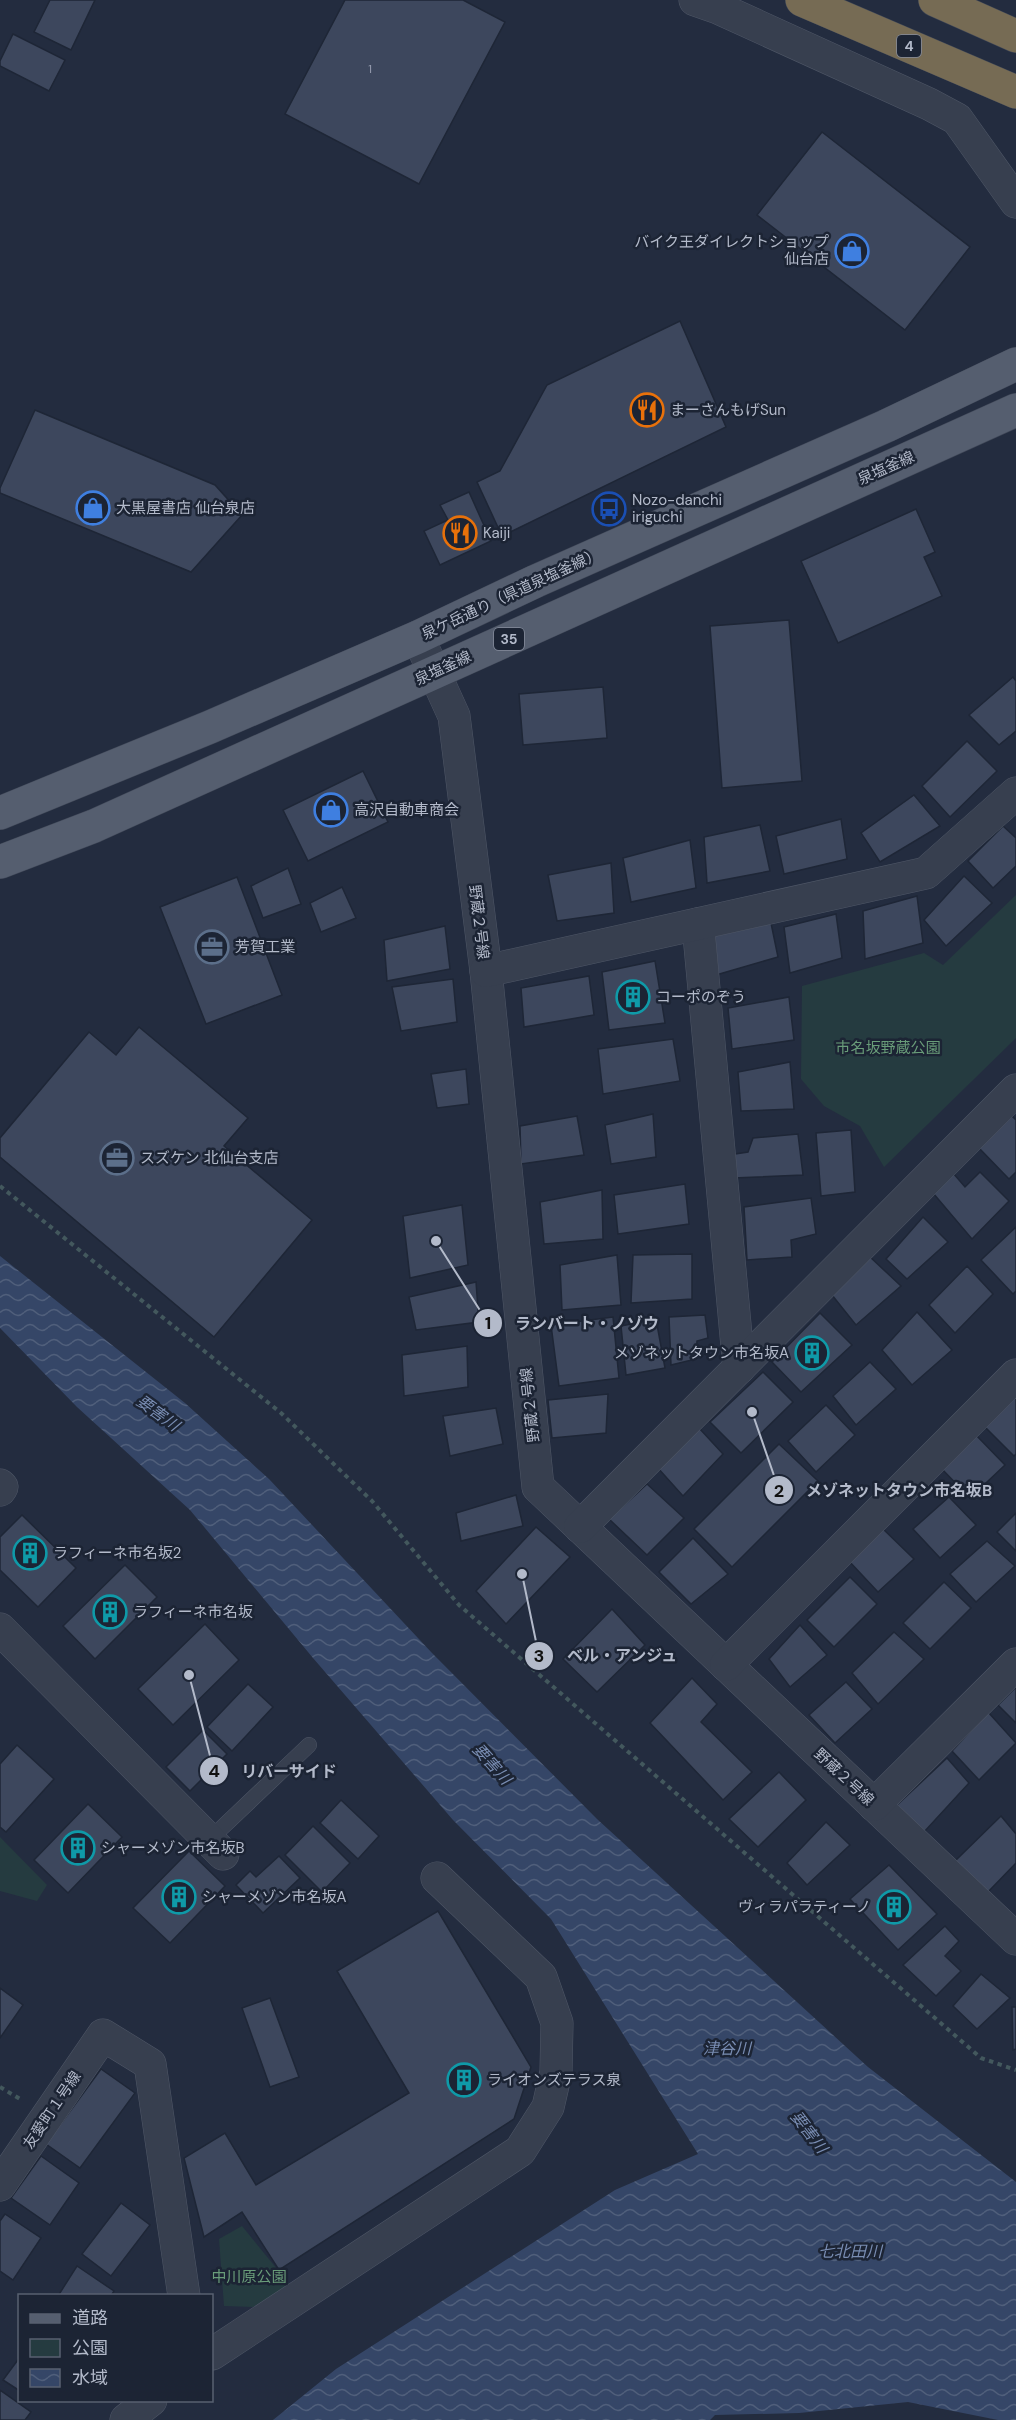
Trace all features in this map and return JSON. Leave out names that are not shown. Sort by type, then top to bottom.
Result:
[{"type":"highway","name":"4","points":[[802,0],[1016,92]]},
{"type":"highway","points":[[935,0],[1016,36]]},
{"type":"main road","name":"泉ケ岳通り（県道泉塩釜線）","points":[[0,813],[210,728],[418,637],[536,580],[886,426],[1016,364]]},
{"type":"main road","name":"泉塩釜線","points":[[0,862],[94,826],[1016,410]]},
{"type":"street","points":[[695,0],[718,8],[929,104],[957,119],[1016,202]]},
{"type":"street","name":"野蔵２号線","points":[[418,637],[454,716],[486,971],[538,1487],[1016,1939]]},
{"type":"street","points":[[486,971],[926,873],[1016,793]]},
{"type":"street","points":[[698,924],[739,1368]]},
{"type":"street","points":[[580,1527],[1016,1090]]},
{"type":"street","points":[[726,1665],[1016,1375]]},
{"type":"street","points":[[0,1485],[2,1487],[0,1490]]},
{"type":"street","points":[[0,1629],[216,1847]]},
{"type":"street","points":[[874,1805],[1016,1664]]},
{"type":"street","points":[[213,2353],[520,2151],[548,2107],[556,2072],[557,2023],[541,1977],[437,1878]]},
{"type":"street","name":"友愛町１号線","points":[[0,2185],[103,2035],[150,2064],[184,2294]]},
{"type":"street","points":[[126,2420],[148,2402]]},
{"type":"lane","points":[[216,1847],[309,1745]]},
{"type":"path","points":[[0,1186],[281,1413],[372,1501],[459,1605],[981,2058],[1016,2070]]},
{"type":"green space","name":"市名坂野蔵公園","points":[[1016,895],[1016,1038],[884,1167],[860,1126],[824,1106],[801,1079],[802,986],[924,953],[943,965]]},
{"type":"green space","points":[[0,1837],[47,1885],[37,1901],[0,1891]]},
{"type":"green space","name":"中川原公園","points":[[242,2226],[290,2285],[253,2307],[224,2306],[219,2239]]},
{"type":"water","points":[[0,1256],[185,1403],[269,1479],[432,1653],[597,1819],[868,2067],[1016,2182],[1016,2420],[998,2420],[908,2402],[799,2413],[715,2415],[710,2420],[273,2420],[336,2369],[615,2190],[698,2154],[551,1919],[453,1820],[313,1658],[190,1510],[77,1407],[0,1328]]},
{"type":"building","points":[[50,0],[95,0],[71,50],[34,32]]},
{"type":"building","points":[[345,0],[463,0],[505,22],[419,184],[285,114]]},
{"type":"building","points":[[13,34],[65,60],[49,91],[0,66],[0,61]]},
{"type":"building","points":[[822,132],[970,247],[905,330],[757,215]]},
{"type":"building","points":[[680,321],[726,427],[502,536],[477,482],[500,471],[547,385]]},
{"type":"building","points":[[35,410],[215,485],[242,515],[191,572],[0,493],[0,488]]},
{"type":"building","points":[[469,492],[491,541],[440,565],[424,531],[448,520],[440,505]]},
{"type":"building","points":[[916,509],[935,552],[924,557],[942,596],[838,643],[801,561]]},
{"type":"building","points":[[789,620],[802,781],[722,788],[710,626]]},
{"type":"building","points":[[1013,677],[1016,681],[1016,731],[999,745],[969,715]]},
{"type":"building","points":[[603,687],[607,738],[523,745],[519,694]]},
{"type":"building","points":[[967,741],[997,771],[950,817],[922,786]]},
{"type":"building","points":[[363,771],[388,822],[308,861],[283,810]]},
{"type":"building","points":[[914,795],[940,826],[880,862],[861,833]]},
{"type":"building","points":[[841,819],[847,859],[784,874],[776,836]]},
{"type":"building","points":[[760,825],[770,871],[707,883],[704,837]]},
{"type":"building","points":[[1003,826],[1016,838],[1016,866],[993,888],[968,861]]},
{"type":"building","points":[[690,840],[696,888],[631,902],[623,858]]},
{"type":"building","points":[[611,863],[614,913],[557,921],[548,875]]},
{"type":"building","points":[[288,868],[301,904],[263,918],[251,886]]},
{"type":"building","points":[[964,876],[992,903],[946,946],[924,920]]},
{"type":"building","points":[[237,877],[282,995],[206,1024],[160,907]]},
{"type":"building","points":[[342,887],[356,918],[321,932],[310,903]]},
{"type":"building","points":[[917,896],[923,943],[865,959],[863,911]]},
{"type":"building","points":[[836,914],[842,958],[790,973],[784,927]]},
{"type":"building","points":[[771,923],[778,957],[716,975],[710,936]]},
{"type":"building","points":[[445,926],[450,969],[387,981],[384,940]]},
{"type":"building","name":"コーポのぞう","points":[[655,961],[665,1023],[609,1030],[602,972]]},
{"type":"building","points":[[589,976],[594,1015],[524,1027],[521,988]]},
{"type":"building","points":[[453,979],[457,1022],[401,1031],[392,987]]},
{"type":"building","points":[[789,997],[794,1040],[732,1049],[728,1008]]},
{"type":"building","points":[[139,1027],[248,1118],[224,1146],[312,1220],[214,1337],[0,1157],[0,1138],[89,1032],[116,1055]]},
{"type":"building","points":[[673,1039],[680,1081],[603,1094],[598,1049]]},
{"type":"building","points":[[790,1062],[794,1109],[741,1111],[738,1072]]},
{"type":"building","points":[[466,1069],[469,1104],[437,1108],[431,1074]]},
{"type":"building","points":[[653,1114],[656,1157],[611,1164],[605,1125]]},
{"type":"building","points":[[1011,1115],[1016,1120],[1016,1172],[1009,1179],[979,1148]]},
{"type":"building","points":[[577,1116],[584,1155],[521,1164],[520,1126]]},
{"type":"building","points":[[851,1130],[855,1192],[821,1196],[816,1133]]},
{"type":"building","points":[[798,1134],[803,1175],[733,1178],[735,1154],[748,1152],[753,1138]]},
{"type":"building","points":[[980,1172],[1009,1201],[972,1239],[933,1193],[953,1173],[965,1187]]},
{"type":"building","points":[[685,1184],[689,1224],[618,1234],[614,1195]]},
{"type":"building","points":[[602,1190],[603,1239],[544,1244],[540,1202]]},
{"type":"building","points":[[811,1198],[816,1234],[791,1240],[792,1257],[747,1260],[744,1207]]},
{"type":"building","points":[[462,1205],[468,1265],[410,1278],[403,1216]]},
{"type":"building","points":[[923,1217],[948,1242],[907,1279],[886,1259]]},
{"type":"building","points":[[1016,1227],[1016,1291],[1013,1294],[981,1260]]},
{"type":"building","points":[[692,1254],[692,1299],[631,1303],[633,1255]]},
{"type":"building","points":[[617,1255],[621,1305],[562,1310],[560,1265]]},
{"type":"building","points":[[869,1256],[901,1286],[856,1325],[832,1295]]},
{"type":"building","points":[[967,1266],[993,1294],[955,1333],[929,1305]]},
{"type":"building","points":[[476,1282],[479,1322],[416,1330],[409,1297]]},
{"type":"building","points":[[917,1312],[952,1350],[912,1385],[882,1350]]},
{"type":"building","name":"メゾネットタウン市名坂A","points":[[820,1313],[852,1345],[801,1392],[772,1362]]},
{"type":"building","points":[[705,1315],[708,1338],[697,1341],[696,1359],[671,1365],[669,1317]]},
{"type":"building","points":[[613,1317],[619,1378],[559,1386],[551,1325]]},
{"type":"building","points":[[656,1319],[665,1368],[626,1375],[621,1326]]},
{"type":"building","points":[[467,1346],[468,1387],[404,1396],[402,1355]]},
{"type":"building","points":[[870,1362],[896,1389],[856,1425],[833,1396]]},
{"type":"building","points":[[763,1372],[793,1402],[741,1453],[710,1422]]},
{"type":"building","points":[[608,1394],[606,1433],[552,1438],[548,1400]]},
{"type":"building","points":[[1016,1395],[1016,1454],[1014,1456],[983,1425]]},
{"type":"building","points":[[826,1405],[855,1435],[816,1472],[788,1441]]},
{"type":"building","points":[[496,1408],[503,1444],[450,1456],[443,1416]]},
{"type":"building","points":[[699,1428],[723,1454],[683,1496],[657,1467]]},
{"type":"building","points":[[973,1432],[1005,1465],[970,1498],[940,1467]]},
{"type":"building","points":[[779,1444],[818,1481],[732,1567],[694,1529]]},
{"type":"building","points":[[647,1484],[684,1518],[647,1555],[609,1519]]},
{"type":"building","points":[[516,1495],[523,1526],[461,1541],[456,1513]]},
{"type":"building","points":[[949,1497],[976,1525],[940,1558],[913,1529]]},
{"type":"building","points":[[1016,1513],[1016,1551],[997,1532]]},
{"type":"building","name":"ラフィーネ市名坂2","points":[[22,1515],[76,1568],[38,1607],[0,1570],[0,1537]]},
{"type":"building","points":[[536,1527],[570,1557],[506,1624],[476,1591]]},
{"type":"building","points":[[881,1527],[914,1559],[878,1592],[848,1560]]},
{"type":"building","points":[[693,1538],[728,1574],[691,1604],[659,1572]]},
{"type":"building","points":[[987,1541],[1015,1566],[976,1602],[950,1574]]},
{"type":"building","name":"ラフィーネ市名坂","points":[[125,1565],[157,1597],[95,1659],[63,1626]]},
{"type":"building","points":[[850,1577],[877,1604],[834,1647],[807,1620]]},
{"type":"building","points":[[944,1582],[971,1608],[930,1649],[903,1623]]},
{"type":"building","points":[[612,1609],[645,1645],[597,1692],[563,1659]]},
{"type":"building","points":[[205,1624],[239,1660],[173,1725],[138,1689]]},
{"type":"building","points":[[800,1625],[827,1655],[790,1687],[769,1659]]},
{"type":"building","points":[[894,1632],[924,1659],[878,1704],[852,1673]]},
{"type":"building","points":[[692,1678],[717,1704],[701,1722],[752,1772],[723,1800],[650,1723]]},
{"type":"building","points":[[846,1682],[872,1709],[835,1743],[809,1715]]},
{"type":"building","points":[[248,1684],[273,1707],[232,1751],[207,1727]]},
{"type":"building","points":[[1016,1687],[1016,1723],[998,1705]]},
{"type":"building","points":[[988,1712],[1016,1743],[979,1780],[952,1751]]},
{"type":"building","points":[[203,1730],[227,1754],[190,1791],[166,1767]]},
{"type":"building","points":[[17,1745],[54,1779],[6,1832],[0,1827],[0,1764]]},
{"type":"building","points":[[947,1758],[969,1783],[924,1832],[897,1805]]},
{"type":"building","points":[[779,1772],[806,1800],[758,1847],[729,1819]]},
{"type":"building","points":[[341,1800],[379,1836],[358,1859],[320,1823]]},
{"type":"building","name":"シャーメゾン市名坂B","points":[[88,1804],[122,1837],[68,1893],[34,1860]]},
{"type":"building","points":[[1001,1816],[1016,1834],[1016,1863],[987,1893],[953,1863]]},
{"type":"building","points":[[826,1822],[850,1845],[807,1885],[787,1863]]},
{"type":"building","points":[[313,1826],[350,1863],[322,1892],[285,1855]]},
{"type":"building","name":"シャーメゾン市名坂A","points":[[189,1851],[225,1886],[170,1943],[133,1908]]},
{"type":"building","points":[[279,1856],[300,1878],[263,1913],[236,1885],[250,1871],[256,1877]]},
{"type":"building","name":"ヴィラパラティーノ","points":[[889,1865],[937,1914],[898,1950],[850,1899]]},
{"type":"building","name":"ライオンズテラス泉","points":[[438,1911],[531,2067],[514,2119],[279,2270],[242,2212],[204,2237],[184,2158],[225,2133],[256,2185],[409,2093],[337,1971]]},
{"type":"building","points":[[945,1926],[959,1941],[945,1956],[961,1971],[936,1996],[903,1965]]},
{"type":"building","points":[[981,1974],[1010,1998],[977,2029],[953,2006]]},
{"type":"building","points":[[0,1988],[23,2005],[0,2038]]},
{"type":"building","points":[[270,1998],[299,2077],[270,2087],[242,2008]]},
{"type":"building","points":[[1012,2007],[1016,2007],[1016,2049],[1013,2050]]},
{"type":"building","points":[[101,2069],[135,2093],[80,2168],[46,2144]]},
{"type":"building","points":[[41,2156],[79,2183],[50,2225],[11,2198]]},
{"type":"building","points":[[121,2203],[150,2225],[111,2276],[82,2254]]},
{"type":"building","points":[[5,2214],[41,2238],[13,2280],[0,2271],[0,2221]]},
{"type":"building","points":[[77,2266],[114,2291],[112,2294],[59,2294]]},
{"type":"building","points":[[18,2360],[18,2390],[3,2380]]},
{"type":"building","points":[[0,2390],[31,2412],[25,2420],[0,2420]]},
{"type":"place","name":"バイク王ダイレクトショップ 仙台店","points":[[852,251]]},
{"type":"place","name":"まーさんもげSun","points":[[647,410]]},
{"type":"place","name":"大黒屋書店 仙台泉店","points":[[93,508]]},
{"type":"place","name":"Nozo-danchi iriguchi","points":[[609,509]]},
{"type":"place","name":"Kaiji","points":[[460,533]]},
{"type":"place","name":"高沢自動車商会","points":[[331,810]]},
{"type":"place","name":"芳賀工業","points":[[212,947]]},
{"type":"place","name":"コーポのぞう","points":[[633,997]]},
{"type":"place","name":"スズケン 北仙台支店","points":[[117,1158]]},
{"type":"place","name":"ランバート・ノゾウ","points":[[436,1241]]},
{"type":"place","name":"メゾネットタウン市名坂A","points":[[812,1353]]},
{"type":"place","name":"メゾネットタウン市名坂B","points":[[752,1412]]},
{"type":"place","name":"ラフィーネ市名坂2","points":[[30,1553]]},
{"type":"place","name":"ベル・アンジュ","points":[[522,1574]]},
{"type":"place","name":"ラフィーネ市名坂","points":[[110,1612]]},
{"type":"place","name":"リバーサイド","points":[[189,1675]]},
{"type":"place","name":"シャーメゾン市名坂B","points":[[78,1848]]},
{"type":"place","name":"シャーメゾン市名坂A","points":[[179,1897]]},
{"type":"place","name":"ヴィラパラティーノ","points":[[894,1907]]},
{"type":"place","name":"ライオンズテラス泉","points":[[464,2080]]},
{"type":"water label","name":"要害川","points":[[158,1413]]},
{"type":"water label","name":"要害川","points":[[492,1764]]},
{"type":"water label","name":"津谷川","points":[[727,2048]]},
{"type":"water label","name":"要害川","points":[[809,2132]]},
{"type":"water label","name":"七北田川","points":[[850,2251]]}]
